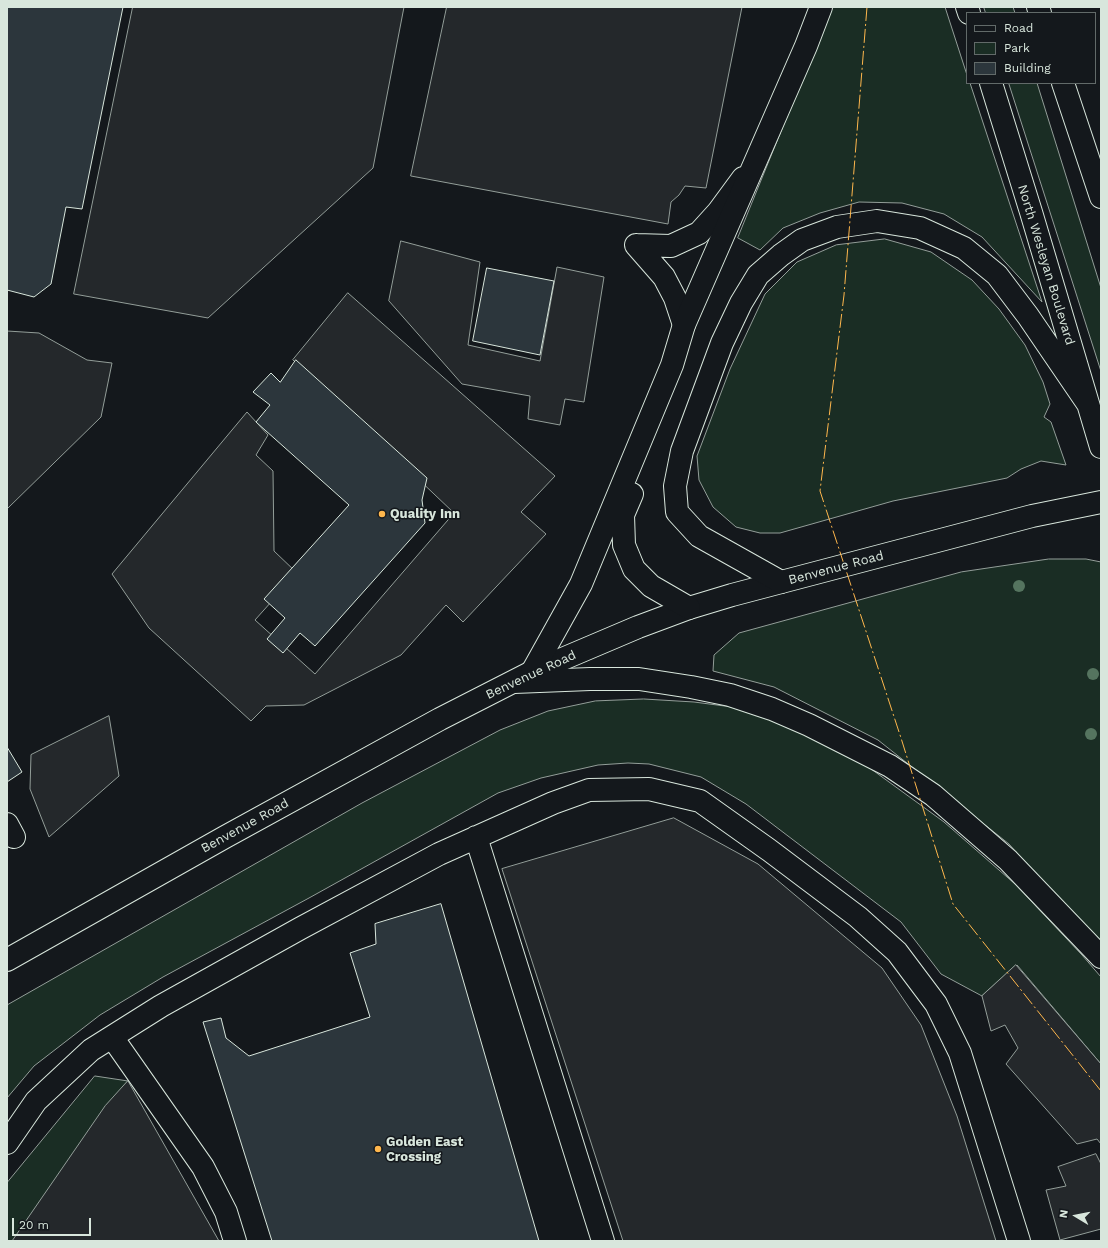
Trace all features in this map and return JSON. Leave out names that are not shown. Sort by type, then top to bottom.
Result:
[{"type":"main road","points":[[689,608],[651,586],[634,569],[624,545],[623,515],[657,428],[672,365],[684,325],[806,46],[821,7]]},
{"type":"main road","name":"North Wesleyan Boulevard","points":[[991,84],[1101,447]]},
{"type":"main road","points":[[1063,84],[1101,197]]},
{"type":"main road","points":[[684,325],[675,298],[664,277],[636,245],[671,246],[699,233],[718,212],[755,162]]},
{"type":"main road","points":[[781,582],[699,536],[677,512],[675,486],[682,451],[722,343],[741,303],[758,275],[781,255],[802,240],[837,227],[877,221],[920,228],[964,248],[997,275],[1028,316],[1088,404]]},
{"type":"main road","points":[[523,677],[581,584],[672,365]]},
{"type":"main road","name":"Benvenue Road","points":[[7,960],[224,837],[440,719],[523,677],[638,627],[689,608],[732,595],[1032,516],[1101,502]]},
{"type":"main road","points":[[523,677],[639,679],[691,687],[751,702],[810,725],[890,766],[933,795],[1008,860],[1101,958]]},
{"type":"main road","points":[[7,1142],[36,1101],[91,1050],[161,1006],[300,928],[439,854],[553,803],[589,790],[650,789],[700,801],[769,850],[858,917],[896,952],[936,1004],[960,1053],[1019,1241]]},
{"type":"main road","points":[[476,837],[603,1241]]},
{"type":"main road","points":[[112,1037],[203,1167],[226,1212],[235,1241]]},
{"type":"green space","points":[[832,7],[945,7],[966,72],[966,84],[970,84],[1042,302],[982,237],[944,214],[902,203],[859,202],[820,213],[783,228],[760,250],[738,238]]},
{"type":"green space","points":[[984,7],[1013,7],[1015,12],[986,12]]},
{"type":"green space","points":[[1009,84],[1037,84],[1101,288],[1101,371]]},
{"type":"green space","points":[[885,239],[931,252],[972,280],[999,309],[1025,345],[1043,382],[1050,404],[1044,417],[1051,422],[1066,465],[1041,461],[1021,469],[1007,478],[893,501],[780,533],[760,533],[736,527],[713,507],[699,480],[697,456],[730,369],[765,294],[797,262],[836,245]]},
{"type":"green space","points":[[1049,559],[1086,559],[1101,562],[1101,947],[1009,844],[878,740],[774,687],[713,671],[714,655],[739,633],[961,572]]},
{"type":"green space","points":[[644,699],[694,702],[740,708],[790,726],[867,766],[944,822],[1015,884],[1101,977],[1101,1064],[1017,965],[982,996],[941,974],[901,922],[746,804],[701,777],[649,764],[628,763],[598,765],[541,778],[498,793],[163,977],[100,1015],[34,1066],[7,1098],[7,1005],[362,803],[500,730],[548,711],[595,701]]},
{"type":"green space","points":[[95,1076],[128,1081],[14,1241],[7,1241],[7,1183]]},
{"type":"shaded area","points":[[133,7],[404,7],[373,168],[208,318],[74,294]]},
{"type":"shaded area","points":[[447,7],[742,7],[706,188],[685,186],[679,195],[671,202],[668,224],[411,176]]},
{"type":"shaded area","points":[[401,241],[480,262],[468,345],[540,361],[557,267],[604,277],[584,402],[565,399],[560,425],[528,419],[530,396],[462,384],[389,301]]},
{"type":"shaded area","points":[[348,293],[555,476],[521,512],[546,534],[463,622],[446,605],[401,655],[304,705],[266,706],[251,721],[149,628],[112,574],[247,412],[268,435],[256,455],[273,471],[274,551],[297,573],[255,620],[315,674],[454,513],[293,360]]},
{"type":"shaded area","points":[[7,331],[39,333],[87,360],[112,363],[101,417],[7,509]]},
{"type":"shaded area","points":[[109,716],[119,776],[49,837],[30,789],[31,755]]},
{"type":"shaded area","points":[[674,818],[758,864],[882,968],[921,1025],[957,1116],[996,1241],[623,1241],[502,869]]},
{"type":"shaded area","points":[[1016,965],[1101,1064],[1101,1144],[1097,1139],[1077,1144],[1006,1064],[1018,1048],[1005,1025],[991,1031],[982,996]]},
{"type":"shaded area","points":[[128,1081],[219,1241],[12,1241],[105,1106]]},
{"type":"shaded area","points":[[1096,1154],[1101,1164],[1101,1229],[1060,1240],[1046,1190],[1066,1186],[1058,1167]]},
{"type":"building","points":[[7,7],[123,7],[82,209],[66,207],[51,284],[34,297],[7,290]]},
{"type":"building","points":[[487,268],[554,281],[540,355],[473,341]]},
{"type":"building","name":"Quality Inn","points":[[296,360],[427,478],[422,500],[425,523],[315,646],[300,633],[283,653],[267,639],[285,618],[264,599],[349,505],[256,422],[270,405],[253,392],[271,373],[280,382]]},
{"type":"building","points":[[7,747],[22,772],[7,782]]},
{"type":"building","name":"Golden East Crossing","points":[[441,904],[539,1241],[272,1241],[203,1022],[221,1018],[226,1038],[249,1056],[370,1017],[350,953],[376,944],[375,924]]},
{"type":"power","points":[[867,7],[844,295],[820,491],[901,738],[953,904],[1101,1091]]},
{"type":"place","name":"Quality Inn","points":[[382,514]]},
{"type":"place","name":"Golden East Crossing","points":[[378,1149]]}]
